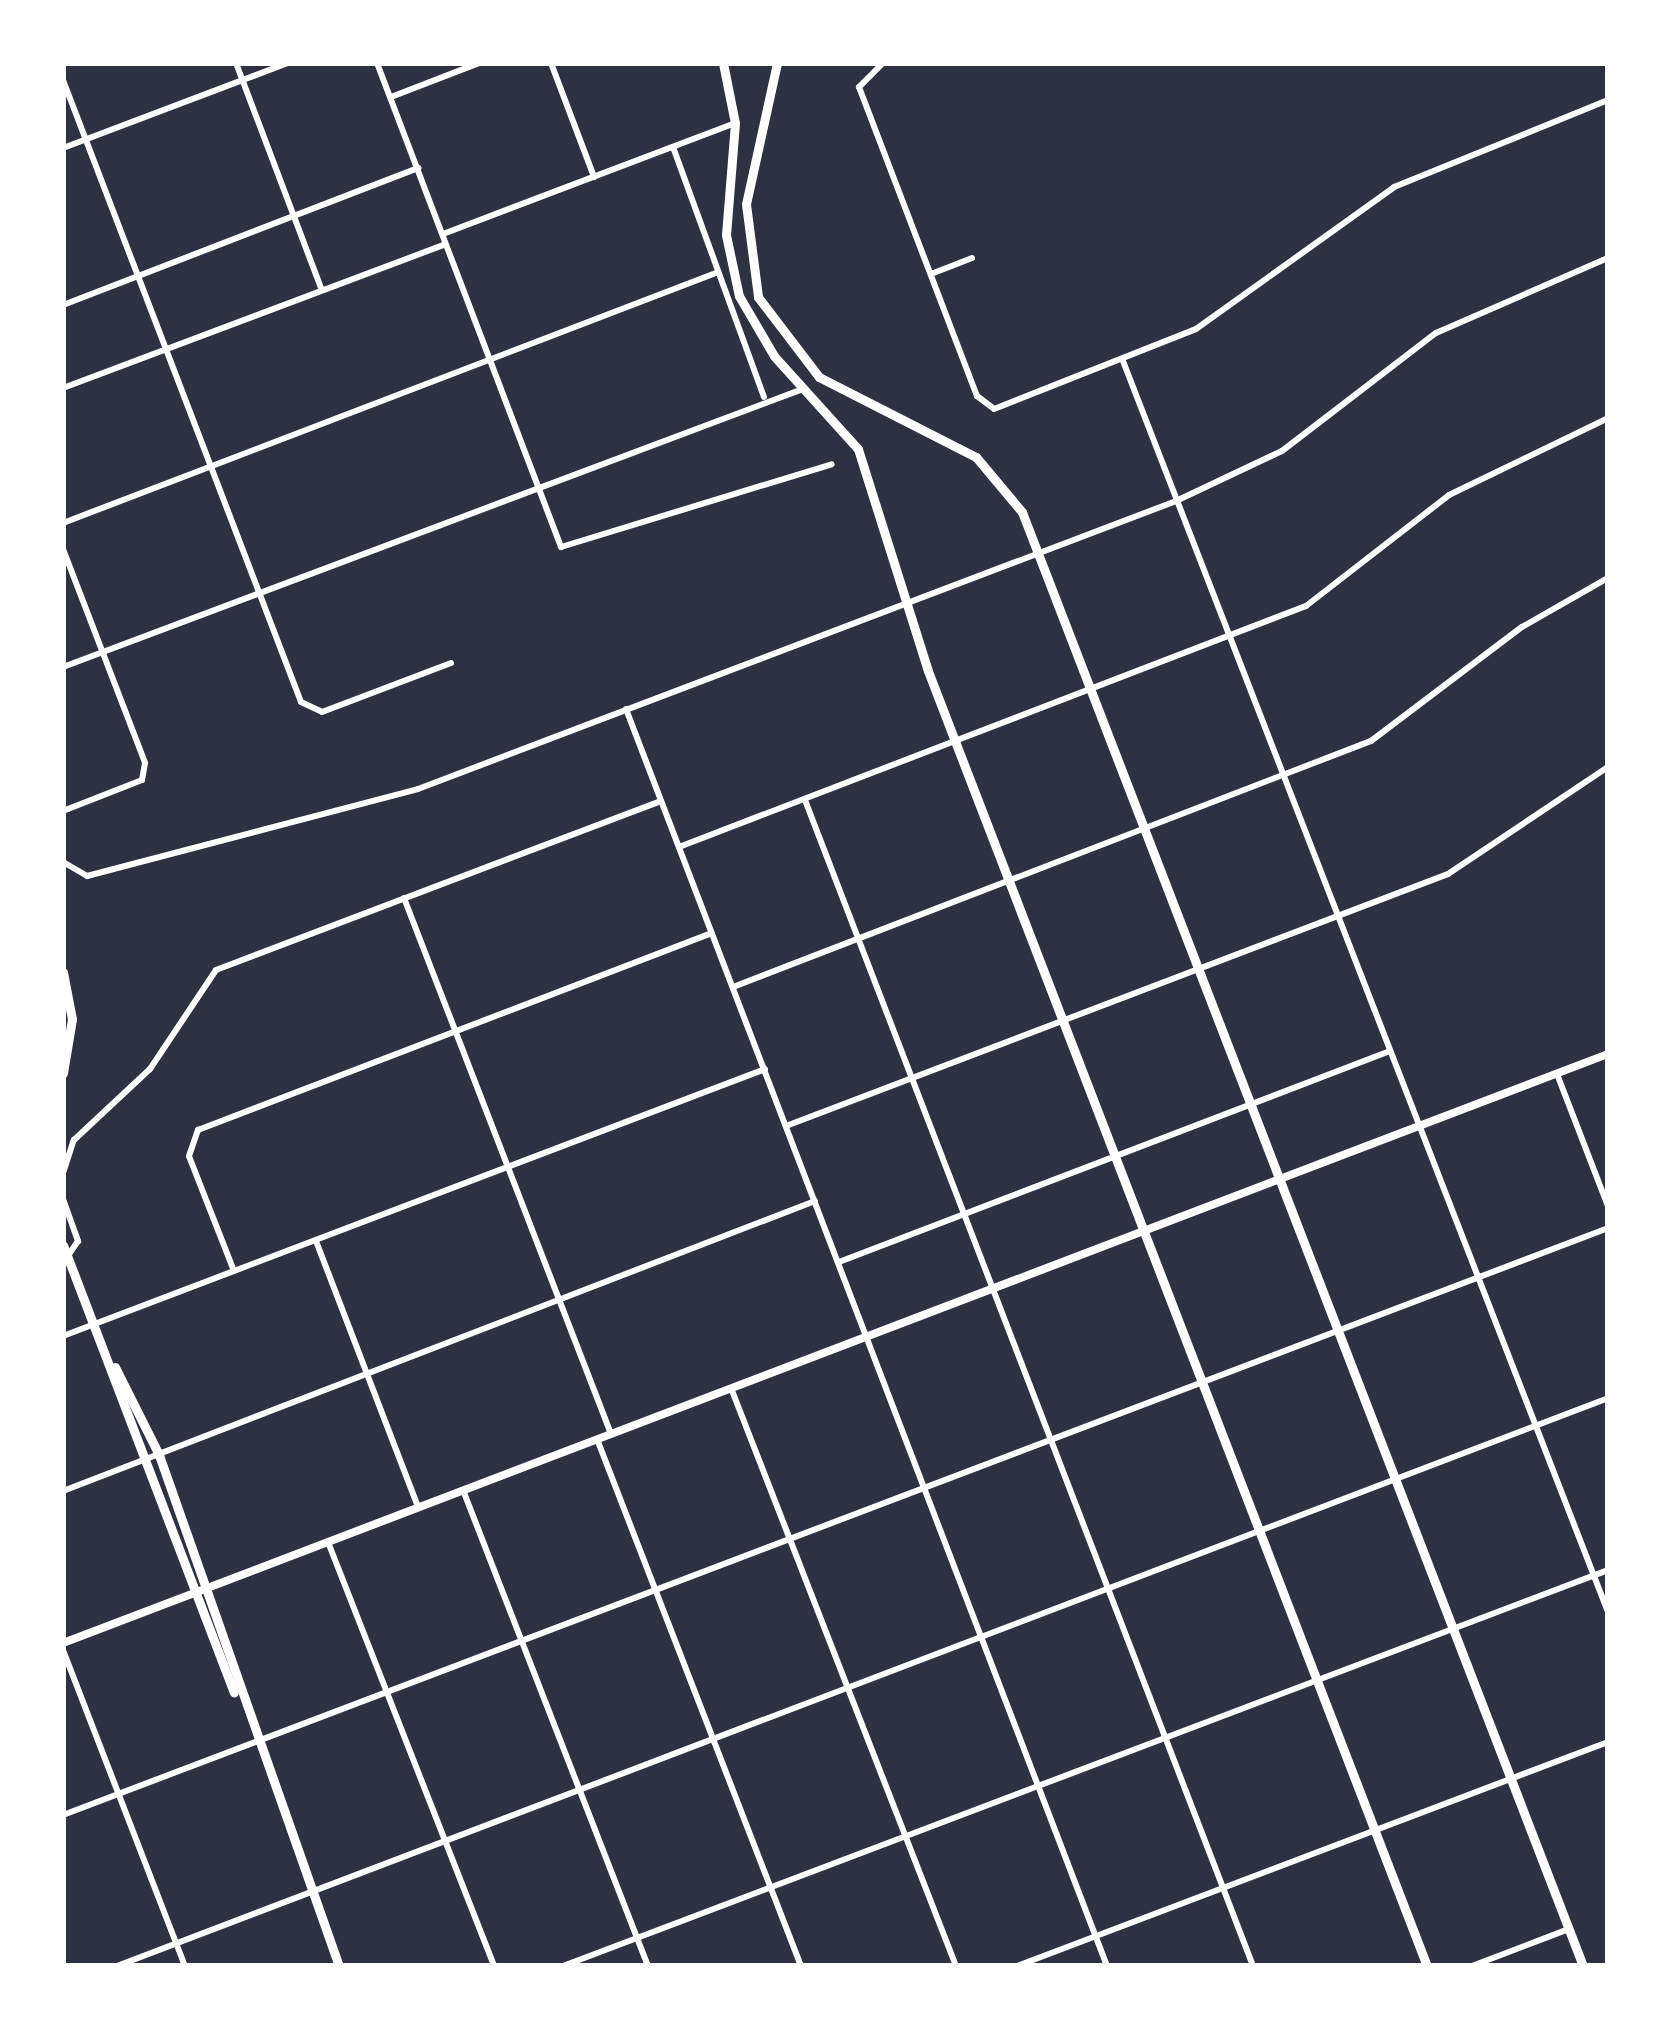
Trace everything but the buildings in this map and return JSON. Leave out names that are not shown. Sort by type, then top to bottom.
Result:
[{"type":"main road","points":[[723,63],[735,123],[732,274],[754,329],[858,449],[956,743],[1427,1966]]},
{"type":"main road","points":[[777,63],[745,218],[766,315],[819,376],[976,457],[1040,552],[1583,1966]]},
{"type":"main road","points":[[63,972],[72,1019],[63,1072]]},
{"type":"main road","points":[[66,1250],[116,1367],[192,1594],[237,1696],[339,1966]]},
{"type":"main road","points":[[116,1367],[159,1455],[206,1588],[237,1696]]},
{"type":"street","points":[[236,63],[322,290]]},
{"type":"street","points":[[63,148],[288,63]]},
{"type":"street","points":[[377,63],[555,539],[570,552],[832,464]]},
{"type":"street","points":[[391,97],[479,63]]},
{"type":"street","points":[[551,63],[594,177]]},
{"type":"street","points":[[883,63],[859,79],[931,274],[987,407],[1123,361],[1196,329],[1394,188],[1608,100]]},
{"type":"street","points":[[63,80],[258,593],[309,711],[451,663]]},
{"type":"street","points":[[443,234],[735,123]]},
{"type":"street","points":[[673,146],[765,398]]},
{"type":"street","points":[[63,305],[418,168]]},
{"type":"street","points":[[63,388],[443,245]]},
{"type":"street","points":[[931,274],[973,258]]},
{"type":"street","points":[[63,862],[87,876],[372,803],[1176,501],[1282,451],[1436,333],[1608,258]]},
{"type":"street","points":[[63,523],[716,273]]},
{"type":"street","points":[[1123,361],[1608,1612]]},
{"type":"street","points":[[63,667],[765,398],[806,388]]},
{"type":"street","points":[[679,847],[1229,639],[1339,586],[1479,477],[1608,418]]},
{"type":"street","points":[[63,549],[142,780],[63,811]]},
{"type":"street","points":[[733,987],[1284,778],[1409,719],[1490,650],[1608,578]]},
{"type":"street","points":[[626,709],[1107,1966]]},
{"type":"street","points":[[786,1126],[1338,917],[1484,856],[1608,767]]},
{"type":"street","points":[[63,1173],[74,1140],[150,1069],[216,970],[661,800]]},
{"type":"street","points":[[805,800],[1253,1966]]},
{"type":"street","points":[[404,898],[611,1434]]},
{"type":"street","points":[[233,1271],[189,1156],[198,1130],[712,933]]},
{"type":"street","points":[[838,1262],[1390,1052]]},
{"type":"street","points":[[185,1966],[63,1646],[1608,1054]]},
{"type":"street","points":[[63,1336],[765,1069]]},
{"type":"street","points":[[1557,1074],[1608,1206]]},
{"type":"street","points":[[63,1199],[78,1241],[66,1250]]},
{"type":"street","points":[[63,1491],[815,1202]]},
{"type":"street","points":[[63,1814],[1608,1228]]},
{"type":"street","points":[[316,1241],[418,1507]]},
{"type":"street","points":[[731,1388],[956,1966]]},
{"type":"street","points":[[116,1966],[1608,1398]]},
{"type":"street","points":[[597,1439],[801,1966]]},
{"type":"street","points":[[463,1490],[648,1966]]},
{"type":"street","points":[[328,1542],[494,1966]]},
{"type":"street","points":[[562,1966],[1608,1570]]},
{"type":"street","points":[[1017,1966],[1608,1742]]},
{"type":"street","points":[[1472,1966],[1569,1929]]}]
